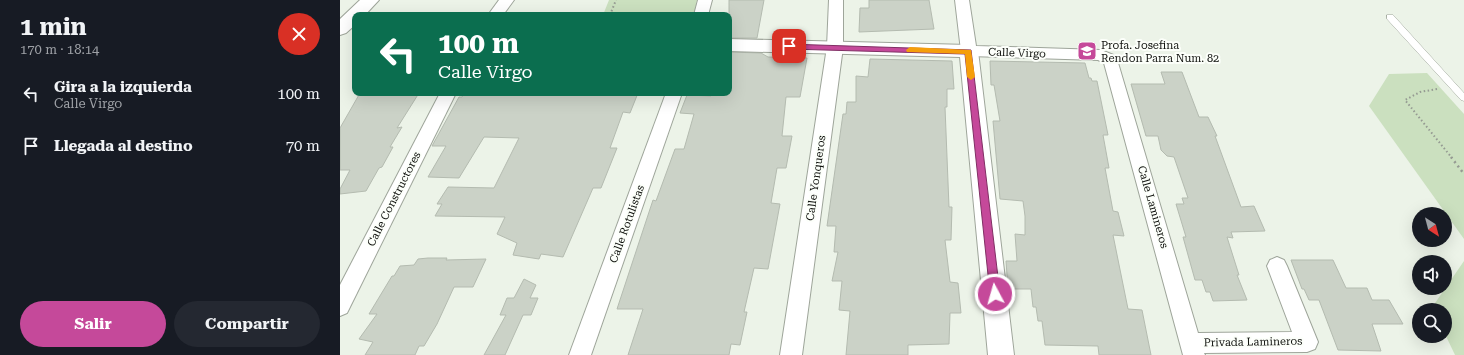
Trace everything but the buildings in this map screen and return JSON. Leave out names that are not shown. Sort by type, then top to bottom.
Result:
[{"type":"street","points":[[358,12],[370,0]]},
{"type":"street","points":[[497,12],[507,0]]},
{"type":"street","points":[[702,12],[705,0]]},
{"type":"street","name":"Calle Yonqueros","points":[[791,355],[835,47],[836,0]]},
{"type":"street","points":[[962,0],[969,52],[1001,355]]},
{"type":"street","points":[[340,29],[352,17]]},
{"type":"street","points":[[340,38],[352,38]]},
{"type":"street","name":"Calle Virgo","points":[[732,45],[1101,55],[1111,60]]},
{"type":"street","name":"Calle Lamineros","points":[[1111,60],[1193,349]]},
{"type":"street","name":"Calle Constructores","points":[[340,306],[446,96]]},
{"type":"street","name":"Calle Rotulistas","points":[[580,355],[673,96]]},
{"type":"street","name":"Privada Lamineros","points":[[1193,349],[1307,342],[1277,266]]},
{"type":"lane","points":[[1390,17],[1464,98]]},
{"type":"path","points":[[611,12],[616,0]]},
{"type":"path","points":[[1455,88],[1424,90],[1411,94],[1405,100],[1464,174]]},
{"type":"green space","points":[[609,0],[697,0],[695,12],[604,12]]},
{"type":"green space","points":[[1427,73],[1464,114],[1464,239],[1452,222],[1452,207],[1441,207],[1369,106],[1389,74]]},
{"type":"green space","points":[[1464,261],[1464,355],[1455,355],[1449,343],[1452,343],[1452,303],[1435,303],[1441,295],[1452,295],[1452,278]]},
{"type":"slow traffic","points":[[910,50],[969,52],[971,77]]},
{"type":"place","name":"Profa. Josefina Rendon Parra Num. 82","points":[[1087,51]]},
{"type":"route","points":[[789,46],[969,52],[995,294]]}]
